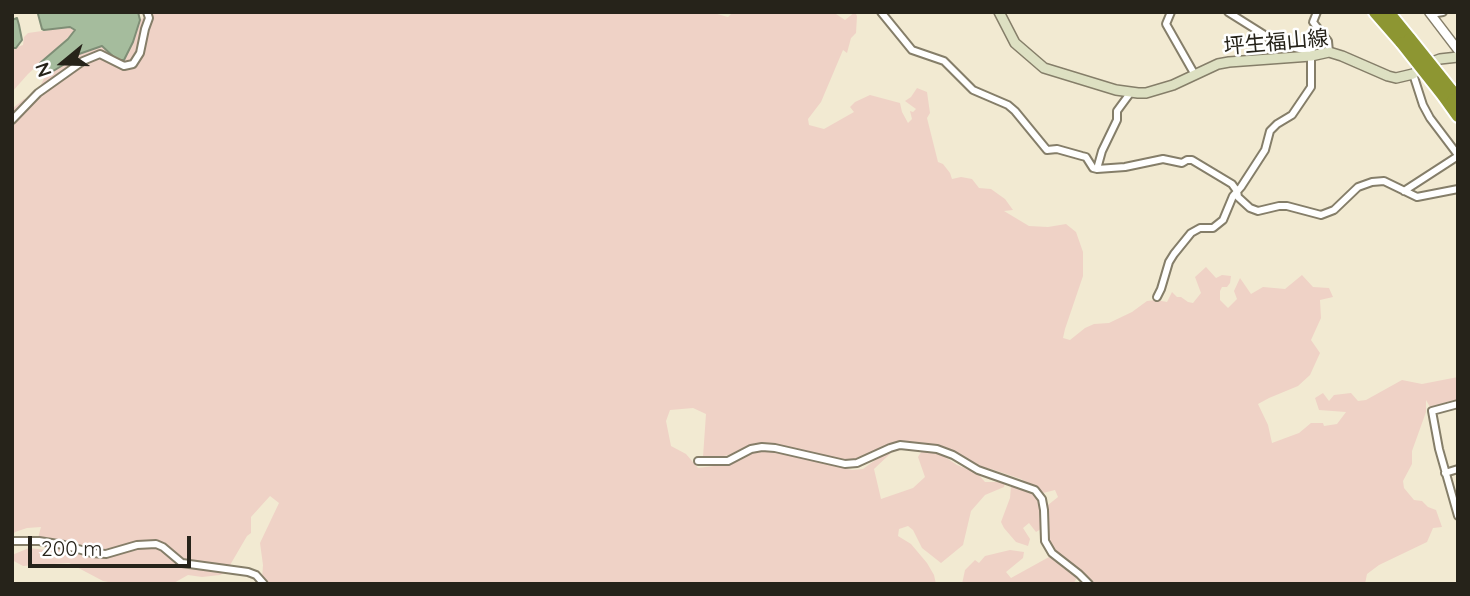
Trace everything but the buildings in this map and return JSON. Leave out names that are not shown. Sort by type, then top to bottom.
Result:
[{"type":"highway","points":[[1375,12],[1406,41]]},
{"type":"highway","points":[[1388,12],[1406,41],[1450,95],[1458,116]]},
{"type":"main road","name":"坪生福山線","points":[[999,12],[1015,43],[1044,68],[1131,92],[1146,93],[1173,85],[1218,64],[1229,62],[1320,54],[1342,55],[1396,78],[1413,74],[1440,59],[1458,57]]},
{"type":"street","points":[[12,120],[38,93],[83,61],[100,54],[124,66],[133,64],[140,53],[149,18],[148,12]]},
{"type":"street","points":[[881,12],[912,50],[944,61],[973,90],[1008,105],[1047,150],[1057,149],[1086,157],[1093,168],[1125,167],[1163,159],[1182,163],[1192,160],[1232,184],[1238,197],[1250,208],[1255,210],[1287,206],[1321,215],[1334,210],[1358,187],[1372,182],[1384,181],[1417,197],[1458,189]]},
{"type":"street","points":[[1171,12],[1166,24],[1195,75]]},
{"type":"street","points":[[1228,12],[1279,44],[1320,54]]},
{"type":"street","points":[[1157,297],[1174,254],[1191,233],[1213,228],[1226,217],[1229,203],[1265,150],[1272,127],[1292,115],[1311,87],[1320,54],[1328,41],[1313,22],[1317,12]]},
{"type":"street","points":[[1430,13],[1443,12]]},
{"type":"street","points":[[1430,13],[1458,50]]},
{"type":"street","points":[[1404,191],[1458,155],[1430,118],[1413,74]]},
{"type":"street","points":[[1097,169],[1102,150],[1117,120],[1117,111],[1131,92]]},
{"type":"street","points":[[1458,404],[1432,411],[1438,449],[1458,516]]},
{"type":"street","points":[[698,461],[729,461],[751,449],[762,447],[845,464],[858,463],[900,445],[937,449],[962,459],[978,470],[1035,490],[1042,499],[1045,541],[1052,553],[1089,584]]},
{"type":"street","points":[[1445,473],[1458,469]]},
{"type":"street","points":[[12,541],[39,541],[106,554],[137,545],[156,544],[182,563],[247,572],[256,575],[264,584]]},
{"type":"shaded area","points":[[39,12],[138,12],[140,20],[124,60],[117,60],[102,46],[73,54],[68,62],[45,76],[41,75],[38,69],[40,63],[75,30],[70,27],[42,29]]},
{"type":"shaded area","points":[[152,12],[710,12],[728,17],[733,12],[833,12],[845,20],[855,12],[856,33],[851,38],[847,53],[843,50],[821,102],[808,119],[809,125],[824,129],[854,112],[850,107],[870,95],[900,103],[908,123],[912,119],[910,111],[916,109],[905,101],[917,88],[927,92],[930,113],[927,118],[938,162],[943,164],[952,179],[972,179],[979,188],[991,189],[1005,199],[1013,210],[1004,211],[1029,226],[1066,224],[1076,232],[1083,252],[1083,276],[1063,338],[1070,340],[1094,324],[1109,323],[1147,301],[1167,302],[1172,292],[1177,297],[1193,303],[1201,293],[1195,277],[1206,267],[1216,278],[1222,275],[1231,276],[1230,283],[1220,291],[1220,300],[1228,308],[1237,299],[1234,291],[1240,278],[1251,294],[1263,287],[1285,289],[1302,275],[1313,287],[1329,288],[1333,297],[1320,300],[1321,318],[1311,340],[1320,353],[1310,375],[1298,386],[1258,404],[1268,425],[1272,443],[1299,433],[1311,423],[1323,423],[1324,426],[1337,424],[1346,412],[1319,410],[1315,398],[1323,393],[1329,401],[1334,395],[1351,393],[1358,401],[1366,400],[1402,380],[1422,384],[1458,377],[1458,405],[1454,400],[1430,407],[1426,400],[1426,412],[1412,451],[1412,464],[1403,481],[1404,488],[1414,500],[1422,501],[1436,510],[1442,527],[1433,528],[1427,542],[1379,565],[1367,574],[1365,584],[1093,584],[1083,573],[1054,552],[1046,539],[1048,505],[1058,497],[1055,490],[1043,493],[1021,479],[975,466],[954,452],[900,443],[845,462],[776,445],[719,457],[703,457],[706,414],[693,408],[670,410],[666,421],[671,446],[686,454],[698,468],[730,464],[757,451],[772,450],[852,470],[863,469],[890,449],[892,452],[874,469],[881,499],[913,488],[925,477],[918,457],[923,449],[939,453],[957,465],[977,473],[985,482],[1005,482],[1004,487],[985,495],[971,511],[963,545],[941,563],[922,548],[913,530],[908,526],[899,529],[898,536],[911,544],[927,563],[936,584],[269,584],[262,579],[260,543],[279,503],[270,496],[251,517],[251,533],[226,572],[220,575],[188,575],[172,584],[119,584],[103,581],[69,563],[23,566],[12,560],[12,555],[29,548],[46,550],[38,538],[41,527],[27,528],[15,532],[12,536],[12,109],[24,99],[36,96],[45,76],[79,54],[103,46],[117,60],[133,42],[140,20]]},
{"type":"shaded area","points":[[17,18],[22,40],[16,48],[12,48],[12,20]]},
{"type":"shaded area","points":[[70,27],[74,32],[12,92],[12,49],[23,45],[24,37],[28,33]]},
{"type":"shaded area","points":[[1016,484],[1035,494],[1040,506],[1041,529],[1036,532],[1029,523],[1023,528],[1030,539],[1028,546],[1016,542],[1001,522],[1010,498],[1011,486]]},
{"type":"shaded area","points":[[1010,550],[1024,552],[1023,558],[1006,572],[1011,578],[1049,557],[1077,578],[1073,584],[962,584],[965,570],[975,560],[979,563],[985,556]]}]
